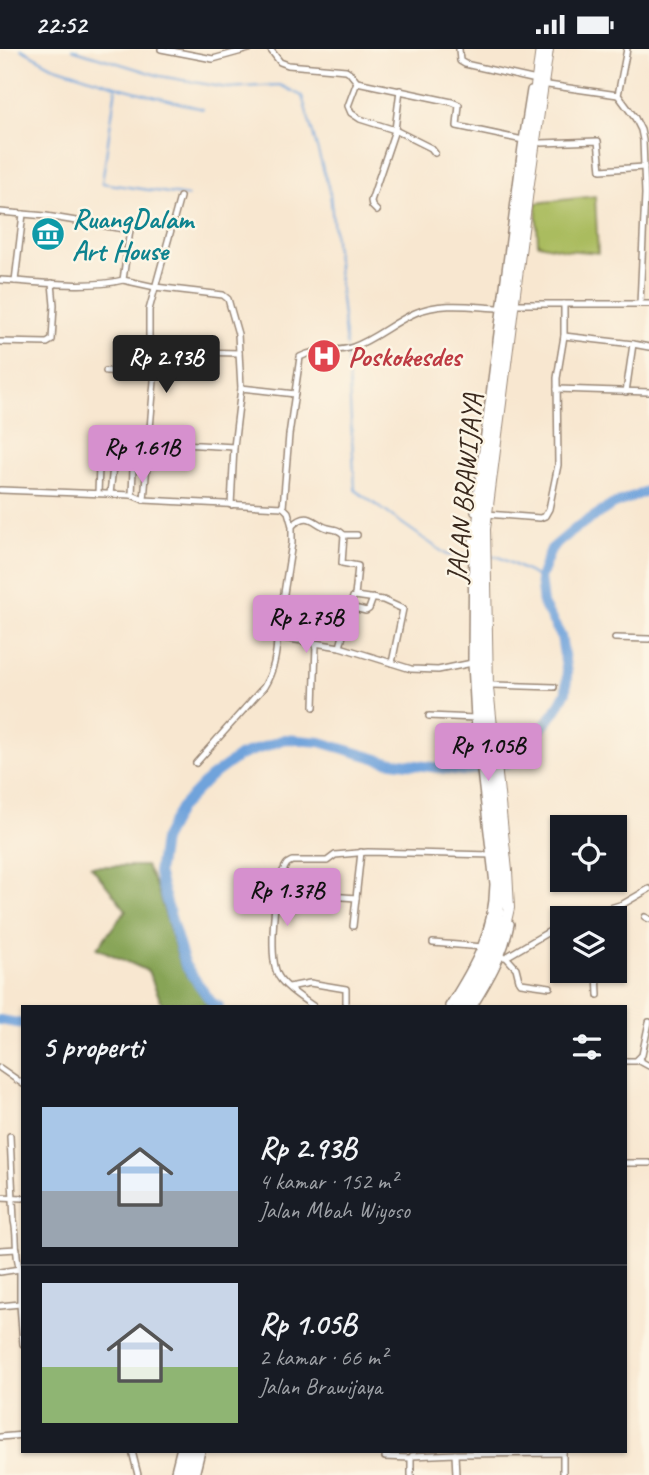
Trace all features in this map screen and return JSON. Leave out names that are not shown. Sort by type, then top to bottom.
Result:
[{"type":"highway","points":[[514,323],[519,304],[548,85],[545,51]]},
{"type":"highway","points":[[514,323],[545,51]]},
{"type":"highway","name":"JALAN BRAWIJAYA","points":[[467,1005],[496,956],[509,908],[507,871],[495,808],[480,692],[482,628],[477,530],[545,51]]},
{"type":"highway","name":"JALAN BRAWIJAYA","points":[[481,581],[488,556],[489,514],[514,323]]},
{"type":"highway","points":[[481,581],[493,685],[490,757]]},
{"type":"highway","name":"JALAN BRAWIJAYA","points":[[458,1005],[481,970],[498,923],[500,888],[493,855],[495,808]]},
{"type":"highway","points":[[179,1475],[185,1453]]},
{"type":"highway","points":[[188,1475],[194,1453]]},
{"type":"street","points":[[161,49],[213,59],[248,49]]},
{"type":"street","points":[[271,49],[279,62],[288,65],[346,70],[357,82],[448,101],[459,105],[457,126],[523,140]]},
{"type":"street","points":[[459,49],[460,61],[465,64],[533,79]]},
{"type":"street","points":[[618,95],[627,49]]},
{"type":"street","points":[[490,757],[475,718],[472,663],[481,581],[472,530],[523,140],[533,79],[545,51]]},
{"type":"street","points":[[357,82],[348,106],[351,113],[360,119],[395,130],[431,148],[435,153]]},
{"type":"street","points":[[548,85],[618,95],[641,130],[647,195],[640,304]]},
{"type":"street","points":[[377,211],[371,201],[395,130],[400,90]]},
{"type":"street","points":[[541,143],[598,141],[601,170],[644,167]]},
{"type":"street","points":[[144,500],[154,373],[149,310],[180,197]]},
{"type":"street","points":[[0,212],[130,230],[123,279]]},
{"type":"street","points":[[15,281],[23,214]]},
{"type":"street","points":[[0,280],[87,284],[123,279],[155,287],[223,295],[228,299],[238,334],[241,388],[231,505]]},
{"type":"street","points":[[0,342],[47,343],[52,340],[52,283]]},
{"type":"street","points":[[519,304],[649,304]]},
{"type":"street","points":[[489,514],[540,518],[545,516],[549,509],[558,465],[557,378],[564,336],[564,304]]},
{"type":"street","points":[[283,507],[289,435],[300,357],[307,353],[354,347],[416,312],[443,305],[501,308]]},
{"type":"street","points":[[564,336],[649,347]]},
{"type":"street","points":[[625,392],[633,344]]},
{"type":"street","points":[[151,351],[239,353]]},
{"type":"street","points":[[106,371],[154,373]]},
{"type":"street","points":[[241,388],[295,394]]},
{"type":"street","points":[[557,389],[649,392]]},
{"type":"street","points":[[149,442],[234,447]]},
{"type":"street","points":[[98,491],[99,467]]},
{"type":"street","points":[[111,492],[113,467]]},
{"type":"street","points":[[132,495],[133,470]]},
{"type":"street","points":[[0,489],[111,492],[144,500],[283,507],[288,512],[292,526],[290,556],[277,648],[269,679],[196,763]]},
{"type":"street","points":[[292,526],[298,521],[313,519],[344,535],[357,535]]},
{"type":"street","points":[[341,647],[355,596],[359,567],[342,563],[344,535]]},
{"type":"street","points":[[355,596],[389,602],[402,609],[392,663]]},
{"type":"street","points":[[351,607],[366,611],[373,598]]},
{"type":"street","points":[[277,637],[341,647],[411,669],[438,670],[472,663]]},
{"type":"street","points":[[615,638],[649,639]]},
{"type":"street","points":[[314,706],[316,644]]},
{"type":"street","points":[[493,685],[554,687]]},
{"type":"street","points":[[429,716],[475,718]]},
{"type":"street","points":[[473,1005],[504,957],[513,905],[495,808]]},
{"type":"street","points":[[353,926],[361,852]]},
{"type":"street","points":[[312,1005],[277,975],[272,951],[278,892],[282,871],[288,863],[327,861],[335,855],[361,852],[493,855],[494,905],[483,947],[474,967],[450,1005]]},
{"type":"street","points":[[619,906],[649,889]]},
{"type":"street","points":[[278,892],[356,898]]},
{"type":"street","points":[[504,957],[550,931]]},
{"type":"street","points":[[433,943],[483,947]]},
{"type":"street","points":[[504,957],[516,968],[521,983],[550,988]]},
{"type":"street","points":[[289,987],[310,983],[346,989],[346,1005]]},
{"type":"street","points":[[598,983],[598,995]]},
{"type":"street","points":[[638,1060],[642,1055],[649,1022]]},
{"type":"street","points":[[627,1061],[638,1060],[649,1066]]},
{"type":"street","points":[[0,1068],[21,1083]]},
{"type":"street","points":[[10,1136],[17,1261],[21,1269],[21,1317]]},
{"type":"street","points":[[627,1163],[649,1163]]},
{"type":"street","points":[[0,1197],[21,1198]]},
{"type":"street","points":[[0,1250],[17,1249]]},
{"type":"street","points":[[0,1272],[21,1269]]},
{"type":"street","points":[[0,1306],[20,1304]]},
{"type":"street","points":[[0,1437],[21,1435]]},
{"type":"street","points":[[132,1453],[138,1475]]},
{"type":"street","points":[[174,1475],[180,1453]]},
{"type":"street","points":[[195,1475],[200,1453]]},
{"type":"street","points":[[386,1457],[508,1453]]},
{"type":"street","points":[[563,1453],[563,1475]]},
{"type":"street","points":[[454,1454],[456,1475]]},
{"type":"street","points":[[411,1458],[411,1475]]},
{"type":"green space","points":[[595,196],[598,253],[538,244],[536,203]]},
{"type":"green space","points":[[91,866],[146,866],[157,888],[181,967],[208,1005],[163,1005],[148,971],[97,948],[126,910]]},
{"type":"waterway","points":[[21,49],[52,66],[203,109]]},
{"type":"waterway","points":[[72,49],[160,76],[227,88],[280,85],[302,96],[330,193],[346,346]]},
{"type":"waterway","points":[[116,87],[102,183],[188,196]]},
{"type":"waterway","points":[[347,351],[355,490],[447,555],[468,555]]},
{"type":"waterway","points":[[217,1005],[212,1003],[185,965],[158,873],[163,840],[180,808],[209,778],[239,756],[285,739],[320,742],[385,761],[463,771],[514,762],[555,712],[566,692],[567,674],[561,636],[543,604],[540,578],[551,549],[576,528],[612,505],[649,490]]},
{"type":"waterway","points":[[489,556],[499,557],[540,578]]},
{"type":"waterway","points":[[0,1020],[21,1024]]},
{"type":"place","name":"RuangDalam Art House","points":[[48,234]]},
{"type":"place","name":"Poskokesdes","points":[[324,356]]}]
